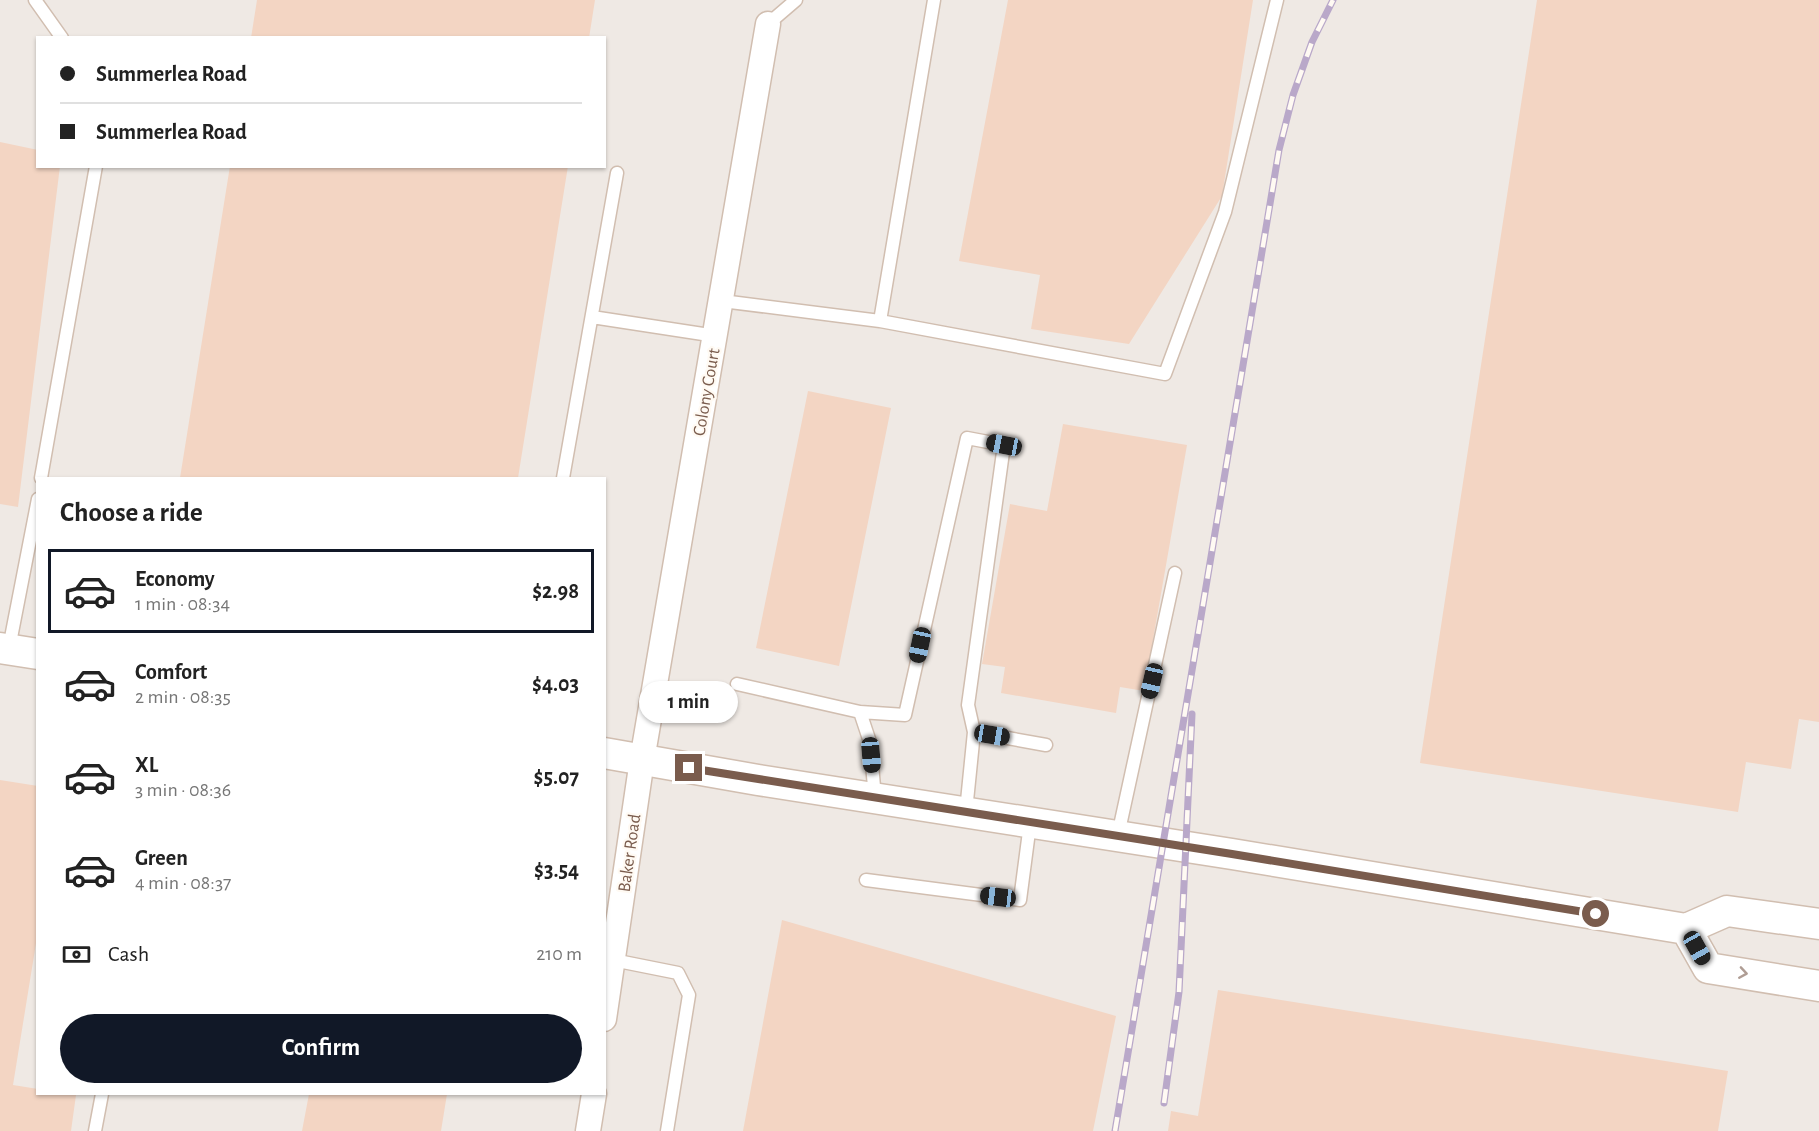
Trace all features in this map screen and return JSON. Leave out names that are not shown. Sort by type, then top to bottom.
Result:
[{"type":"street","name":"Colony Court","points":[[642,759],[768,24]]},
{"type":"street","points":[[606,753],[758,780],[1686,929],[1727,911],[1819,924]]},
{"type":"street","name":"Baker Road","points":[[606,1005],[642,759]]},
{"type":"street","points":[[1686,929],[1708,968],[1819,986]]},
{"type":"street","points":[[588,1131],[594,1095]]},
{"type":"lane","points":[[35,0],[61,36]]},
{"type":"lane","points":[[768,24],[796,0]]},
{"type":"lane","points":[[880,321],[934,0]]},
{"type":"lane","points":[[722,301],[880,321],[1165,374],[1225,212],[1277,0]]},
{"type":"lane","points":[[41,477],[96,168]]},
{"type":"lane","points":[[563,477],[617,173]]},
{"type":"lane","points":[[592,317],[716,336]]},
{"type":"lane","points":[[737,684],[860,712],[905,715],[967,438],[1004,445],[968,705],[974,732],[966,812]]},
{"type":"lane","points":[[15,651],[36,512]]},
{"type":"lane","points":[[1118,836],[1175,573]]},
{"type":"lane","points":[[860,712],[870,742],[875,798]]},
{"type":"lane","points":[[974,732],[1046,745]]},
{"type":"lane","points":[[866,880],[1020,900],[1030,822]]},
{"type":"lane","points":[[613,960],[678,973],[689,995],[668,1131]]},
{"type":"lane","points":[[95,1131],[102,1095]]},
{"type":"shaded area","points":[[0,0],[1819,0],[1819,1131],[0,1131]]},
{"type":"building","points":[[257,0],[595,0],[589,36],[251,36]]},
{"type":"building","points":[[1008,0],[1253,0],[1222,196],[1129,344],[1031,329],[1040,275],[959,261]]},
{"type":"building","points":[[1537,0],[1819,0],[1819,722],[1799,719],[1791,769],[1746,762],[1738,812],[1420,763]]},
{"type":"building","points":[[0,142],[36,150],[36,168],[60,168],[18,507],[0,504]]},
{"type":"building","points":[[230,168],[568,168],[518,477],[180,477]]},
{"type":"building","points":[[808,391],[891,408],[839,666],[756,648]]},
{"type":"building","points":[[1063,424],[1187,445],[1144,691],[1120,687],[1116,713],[1001,693],[1005,667],[982,664],[1010,504],[1047,511]]},
{"type":"building","points":[[0,780],[36,786],[36,943],[13,1085],[36,1089],[36,1095],[76,1095],[71,1131],[0,1131]]},
{"type":"building","points":[[782,920],[1116,1016],[1093,1131],[743,1131]]},
{"type":"building","points":[[1218,990],[1728,1071],[1718,1131],[1168,1131],[1171,1111],[1198,1116]]},
{"type":"building","points":[[309,1095],[447,1095],[441,1131],[302,1131]]},
{"type":"railway","points":[[1115,1131],[1279,150],[1293,95],[1312,42],[1333,0]]},
{"type":"railway","points":[[1164,1103],[1179,992],[1192,714]]},
{"type":"route","points":[[689,768],[1596,914]]}]
